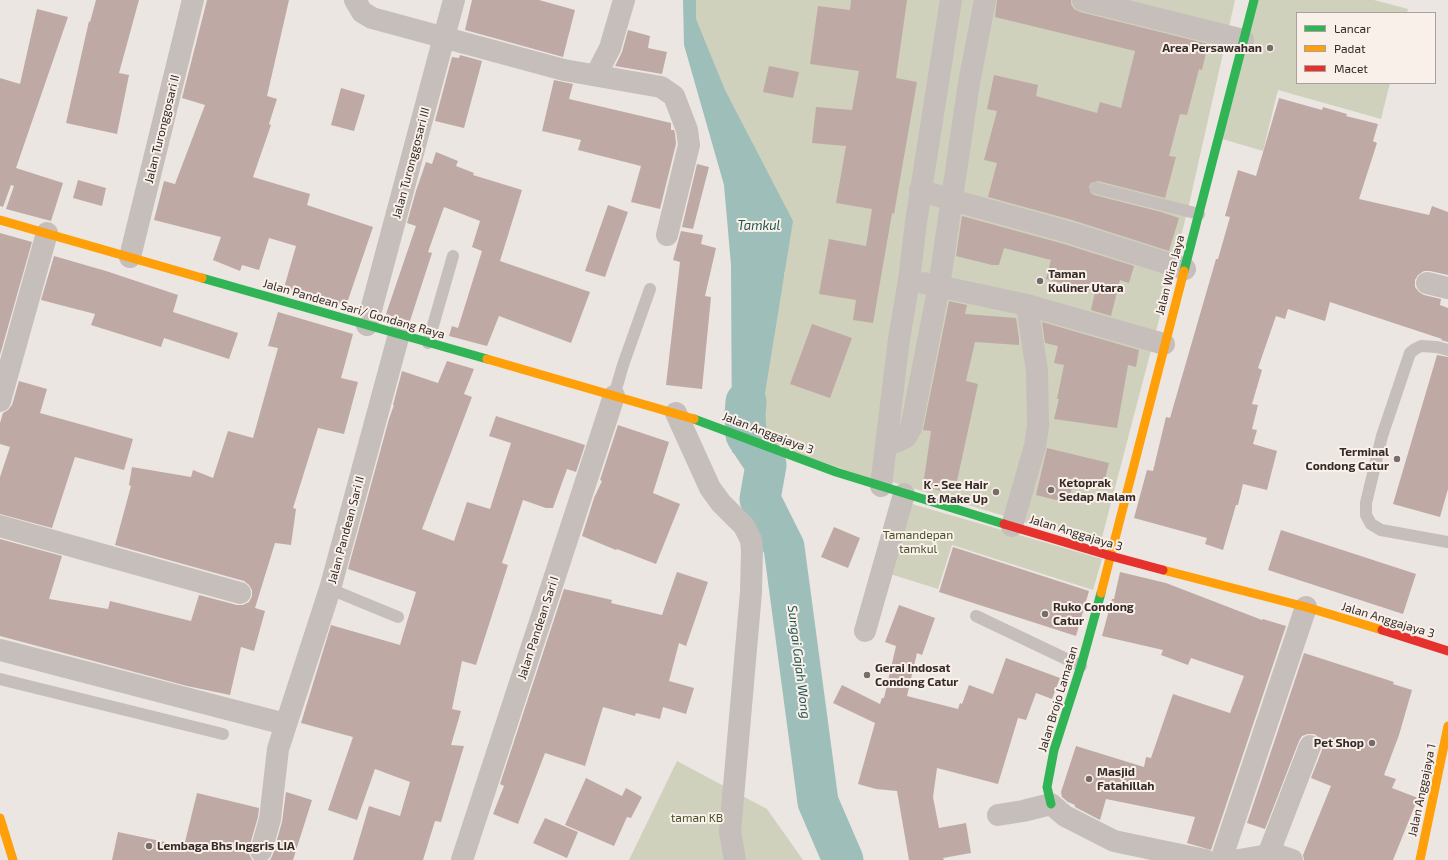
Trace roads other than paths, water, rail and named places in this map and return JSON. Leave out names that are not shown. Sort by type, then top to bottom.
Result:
[{"type":"main road","name":"Jalan Wira Jaya","points":[[1110,556],[1254,0]]},
{"type":"main road","name":"Jalan Pandean Sari/ Gondang Raya","points":[[0,220],[702,421]]},
{"type":"main road","name":"Jalan Anggajaya 3","points":[[702,421],[836,472],[904,494],[1110,556],[1306,607],[1448,650]]},
{"type":"main road","name":"Jalan Brojo Lamatan","points":[[1051,804],[1047,787],[1054,750],[1081,666],[1110,556]]},
{"type":"main road","name":"Jalan Anggajaya 1","points":[[1420,860],[1448,726]]},
{"type":"main road","points":[[0,818],[14,860]]},
{"type":"street","name":"Jalan Turonggosari II","points":[[130,257],[193,0]]},
{"type":"street","points":[[355,0],[362,12],[372,18],[564,70],[661,88],[674,96],[687,130],[688,145],[667,235]]},
{"type":"street","name":"Jalan Turonggosari III","points":[[367,325],[454,0]]},
{"type":"street","points":[[596,76],[610,48],[624,0]]},
{"type":"street","points":[[881,486],[899,339],[909,280],[920,190],[951,0]]},
{"type":"street","points":[[887,440],[896,442],[906,437],[911,428],[939,286],[969,83],[985,0]]},
{"type":"street","points":[[1083,0],[1243,40]]},
{"type":"street","points":[[938,80],[969,83]]},
{"type":"street","points":[[920,190],[1068,232],[1185,269]]},
{"type":"street","points":[[0,400],[47,233]]},
{"type":"street","points":[[909,280],[1027,305],[1164,344]]},
{"type":"street","points":[[1427,282],[1448,288]]},
{"type":"street","points":[[1012,526],[1035,446],[1038,426],[1037,371],[1027,305]]},
{"type":"street","name":"Jalan Pandean Sari II","points":[[261,851],[270,819],[278,749],[330,589],[399,334]]},
{"type":"street","name":"Jalan Pandean Sari I","points":[[462,860],[614,396]]},
{"type":"street","points":[[676,413],[710,488],[721,503],[744,526],[751,540],[751,592],[730,832],[735,860]]},
{"type":"street","points":[[865,631],[904,494]]},
{"type":"street","points":[[0,526],[240,593]]},
{"type":"street","points":[[1221,860],[1306,607]]},
{"type":"street","points":[[0,650],[285,724]]},
{"type":"street","points":[[1268,855],[1310,746]]},
{"type":"street","points":[[998,815],[1051,804],[1064,816],[1114,841],[1205,860]]},
{"type":"street","points":[[1239,860],[1268,855],[1280,856],[1292,860]]},
{"type":"lane","points":[[1096,188],[1199,214]]},
{"type":"lane","points":[[428,342],[453,256]]},
{"type":"lane","points":[[614,396],[623,365],[650,288]]},
{"type":"lane","points":[[1448,350],[1437,347],[1421,346],[1410,353],[1382,436],[1366,503],[1366,515],[1370,524],[1381,530],[1448,542]]},
{"type":"lane","points":[[330,589],[398,618]]},
{"type":"lane","points":[[976,616],[1081,666]]},
{"type":"lane","points":[[0,679],[223,734]]},
{"type":"water","name":"Tamkul","points":[[683,0],[696,0],[696,19],[725,90],[793,221],[753,467],[732,452],[731,265],[724,185],[684,45]]},
{"type":"waterway","name":"Sungai Gajah Wong","points":[[746,402],[746,435],[766,465],[760,499],[784,547],[818,802],[843,860]]},
{"type":"place","name":"Area Persawahan","points":[[1270,48]]},
{"type":"place","name":"Taman Kuliner Utara","points":[[1040,281]]},
{"type":"place","name":"Terminal Condong Catur","points":[[1397,459]]},
{"type":"place","name":"Ketoprak Sedap Malam","points":[[1051,490]]},
{"type":"place","name":"K - See Hair & Make Up","points":[[996,492]]},
{"type":"place","name":"Ruko Condong Catur","points":[[1045,614]]},
{"type":"place","name":"Gerai Indosat Condong Catur","points":[[867,675]]},
{"type":"place","name":"Pet Shop","points":[[1372,743]]},
{"type":"place","name":"Masjid Fatahillah","points":[[1089,779]]},
{"type":"place","name":"Lembaga Bhs Inggris LIA","points":[[149,846]]},
{"type":"park label","name":"Tamandepan tamkul","points":[[918,542]]},
{"type":"park label","name":"taman KB","points":[[697,818]]}]
